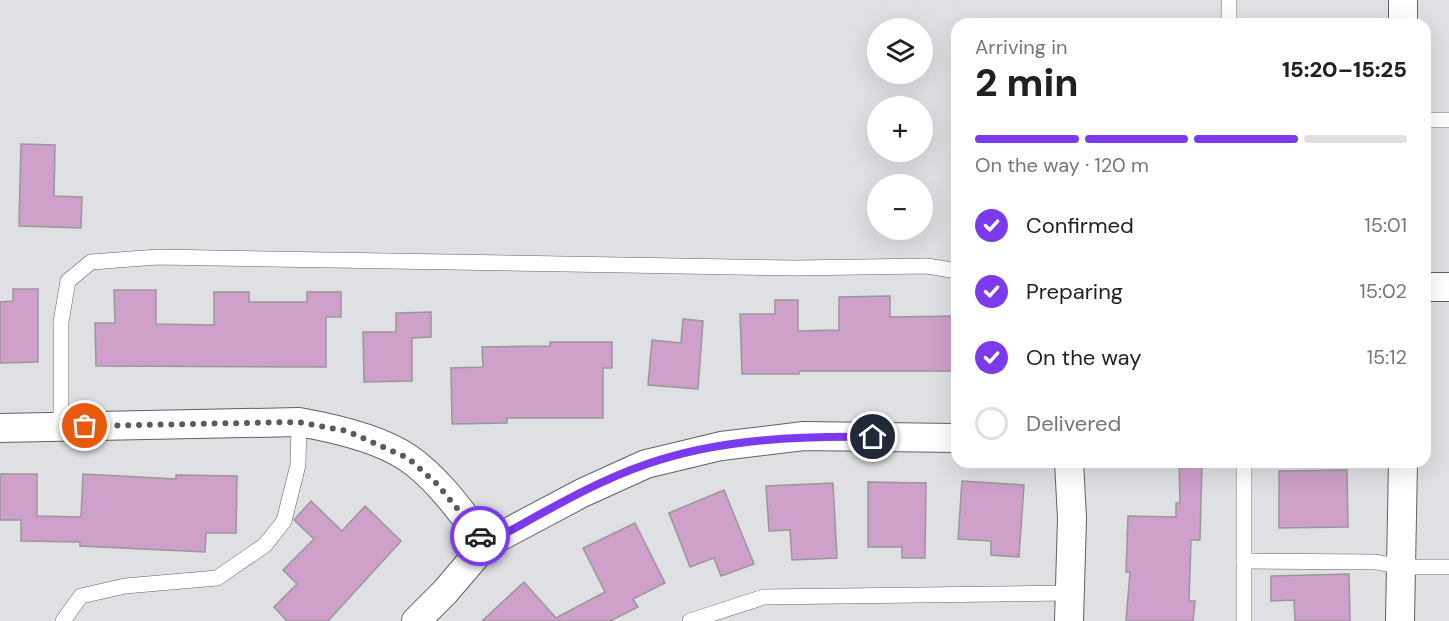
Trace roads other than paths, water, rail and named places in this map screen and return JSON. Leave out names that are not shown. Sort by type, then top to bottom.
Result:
[{"type":"street","points":[[1403,0],[1403,18]]},
{"type":"street","points":[[1431,287],[1449,287]]},
{"type":"street","points":[[0,428],[298,422],[347,431],[408,458],[437,484],[486,544]]},
{"type":"street","points":[[416,621],[445,592],[486,544],[582,493],[646,464],[721,446],[804,436],[951,438]]},
{"type":"street","points":[[1069,468],[1072,518],[1068,592],[1069,621]]},
{"type":"street","points":[[1400,621],[1403,468]]},
{"type":"lane","points":[[1228,0],[1229,18]]},
{"type":"lane","points":[[1431,120],[1449,120]]},
{"type":"lane","points":[[61,426],[61,322],[69,281],[91,262],[158,257],[795,268],[927,266],[951,270]]},
{"type":"lane","points":[[63,621],[81,596],[125,586],[217,578],[265,545],[284,520],[298,465],[298,422]]},
{"type":"lane","points":[[1244,468],[1244,621]]},
{"type":"lane","points":[[1244,561],[1376,562],[1401,567],[1449,567]]},
{"type":"lane","points":[[690,621],[764,597],[1068,592]]}]
